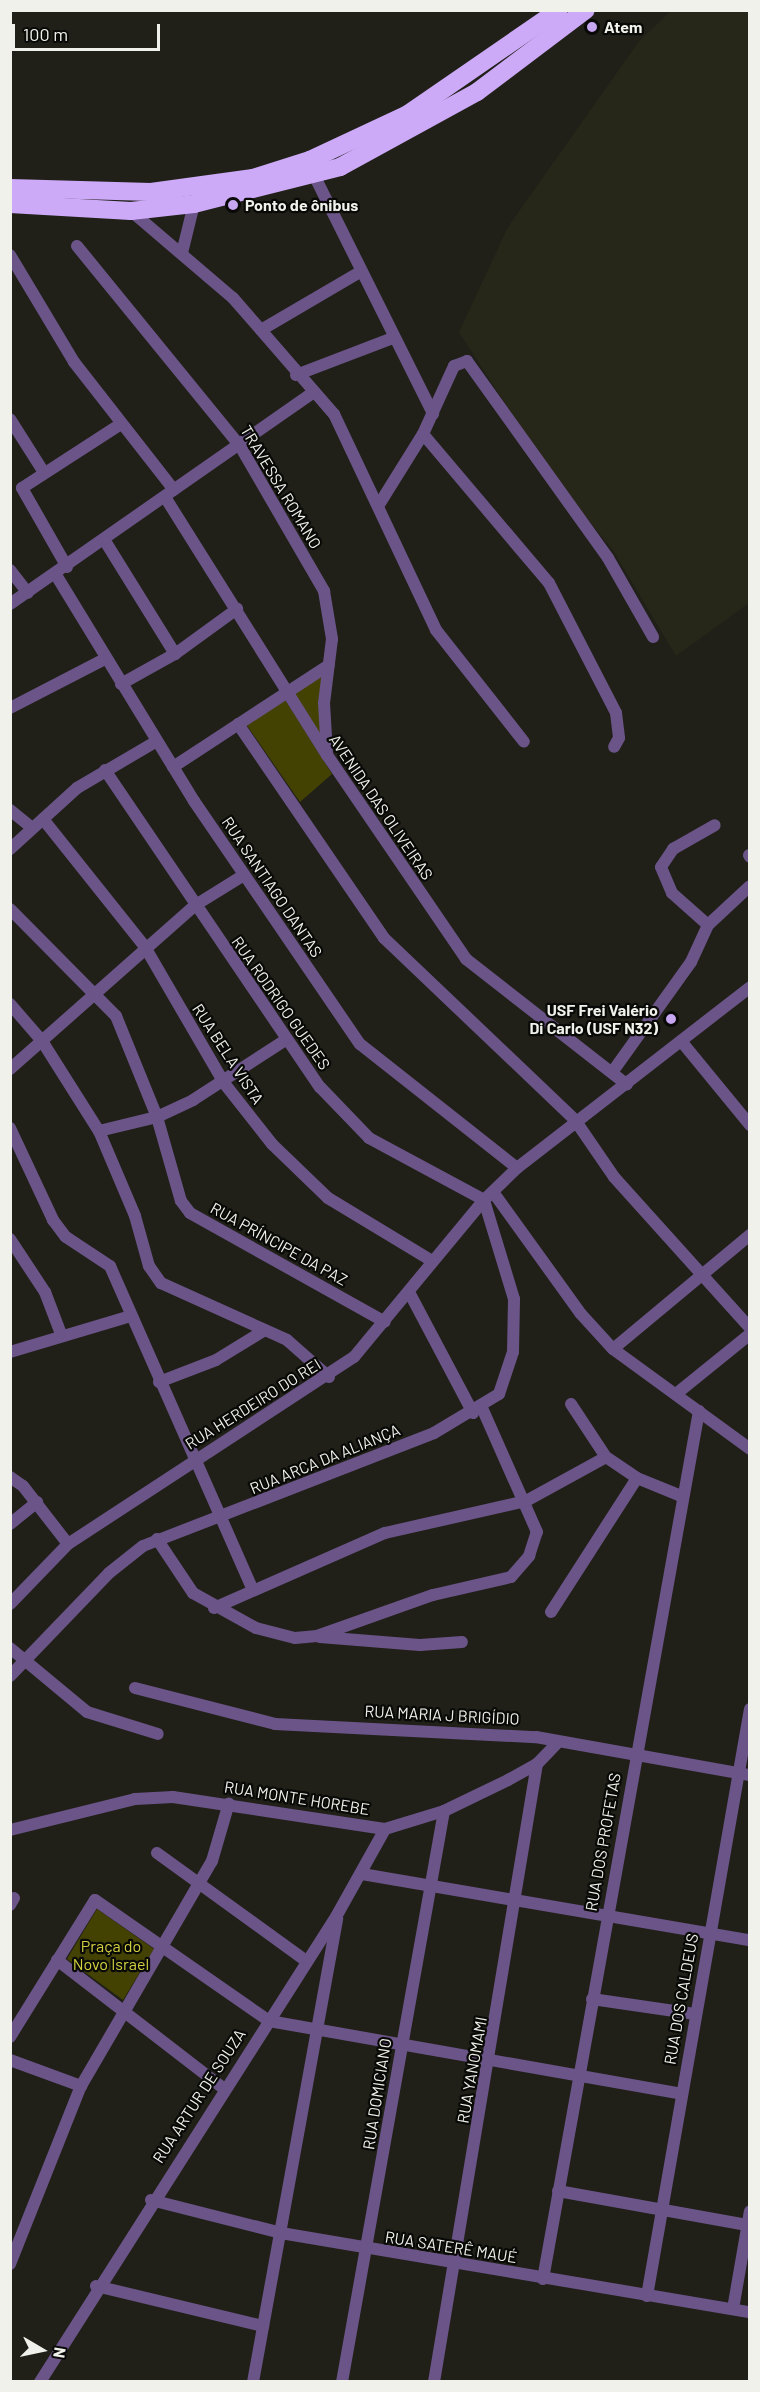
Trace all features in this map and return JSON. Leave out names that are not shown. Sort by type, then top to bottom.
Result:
[{"type":"highway","points":[[10,188],[57,193],[162,191],[253,178],[310,160],[408,114],[559,10]]},
{"type":"highway","points":[[10,204],[131,211],[194,204],[314,175],[427,124],[586,10]]},
{"type":"street","points":[[314,175],[360,272],[433,414]]},
{"type":"street","points":[[182,253],[194,204]]},
{"type":"street","points":[[131,211],[182,253],[261,330],[311,394],[342,426],[380,503],[395,548],[441,638],[506,712],[524,742]]},
{"type":"street","name":"TRAVESSA ROMANO","points":[[77,246],[240,446],[324,591],[332,639],[324,703],[327,755]]},
{"type":"street","name":"AVENIDA DAS OLIVEIRAS","points":[[10,255],[74,362],[170,493],[285,691],[466,959],[627,1085]]},
{"type":"street","points":[[261,330],[360,272]]},
{"type":"street","points":[[296,375],[393,338]]},
{"type":"street","points":[[380,503],[423,434],[454,366],[462,360],[472,364],[608,558],[653,637]]},
{"type":"street","points":[[10,604],[105,541],[311,394]]},
{"type":"street","points":[[10,419],[43,471]]},
{"type":"street","points":[[67,567],[27,501],[25,482],[121,424]]},
{"type":"street","points":[[423,434],[549,583],[616,713],[619,738],[614,747]]},
{"type":"street","points":[[105,541],[175,654]]},
{"type":"street","points":[[10,570],[28,592]]},
{"type":"street","name":"RUA SANTIAGO DANTAS","points":[[56,575],[155,742],[360,1044],[517,1168]]},
{"type":"street","points":[[121,684],[175,654],[237,609]]},
{"type":"street","points":[[10,708],[105,659]]},
{"type":"street","points":[[173,767],[285,691],[329,665]]},
{"type":"street","points":[[238,724],[384,938],[575,1120],[614,1177],[750,1328]]},
{"type":"street","points":[[10,849],[32,828],[105,770],[155,742]]},
{"type":"street","name":"RUA RODRIGO GUEDES","points":[[105,770],[284,1041],[369,1138],[488,1196]]},
{"type":"street","points":[[10,810],[32,828]]},
{"type":"street","name":"RUA BELA VISTA","points":[[43,819],[146,947],[224,1083],[272,1144],[328,1198],[432,1261]]},
{"type":"street","points":[[708,925],[664,880],[661,867],[666,855],[715,825]]},
{"type":"street","points":[[10,1069],[194,906],[244,875]]},
{"type":"street","points":[[612,1071],[691,962],[708,925],[750,886]]},
{"type":"street","name":"RUA PRÍNCIPE DA PAZ","points":[[10,909],[97,994],[116,1016],[133,1050],[157,1117],[181,1201],[190,1213],[385,1322]]},
{"type":"street","name":"RUA HERDEIRO DO REI","points":[[10,1605],[68,1544],[329,1377],[385,1322],[432,1261],[488,1196],[517,1168],[575,1120],[627,1085],[750,987]]},
{"type":"street","points":[[10,1004],[42,1041],[99,1131],[135,1216],[148,1266],[161,1283],[265,1330],[303,1352],[329,1377]]},
{"type":"street","points":[[99,1131],[157,1117],[224,1083],[284,1041]]},
{"type":"street","points":[[681,1041],[750,1125]]},
{"type":"street","points":[[10,1128],[53,1221],[66,1237],[110,1266],[159,1382],[252,1588]]},
{"type":"street","points":[[488,1196],[581,1314],[613,1349],[750,1449]]},
{"type":"street","name":"RUA ARCA DA ALIANÇA","points":[[10,1676],[23,1659],[109,1573],[157,1539],[220,1517],[477,1411],[507,1378],[515,1330],[506,1266],[488,1196]]},
{"type":"street","points":[[613,1349],[700,1274],[750,1235]]},
{"type":"street","points":[[10,1239],[45,1292],[61,1334]]},
{"type":"street","points":[[317,1636],[433,1595],[511,1577],[538,1538],[526,1502],[409,1292]]},
{"type":"street","points":[[10,1352],[61,1334],[131,1316]]},
{"type":"street","points":[[159,1382],[216,1360],[265,1330]]},
{"type":"street","points":[[676,1394],[750,1334]]},
{"type":"street","points":[[571,1404],[606,1457],[637,1478],[681,1496]]},
{"type":"street","name":"RUA DOS PROFETAS","points":[[543,2279],[681,1496],[699,1411]]},
{"type":"street","points":[[214,1608],[252,1588],[386,1533],[526,1502],[606,1457]]},
{"type":"street","points":[[10,1477],[37,1502],[68,1544]]},
{"type":"street","points":[[551,1612],[637,1478]]},
{"type":"street","points":[[10,1524],[37,1502]]},
{"type":"street","points":[[157,1539],[180,1579],[214,1608],[272,1634],[420,1646],[462,1642]]},
{"type":"street","points":[[10,1648],[87,1712],[158,1734]]},
{"type":"street","name":"RUA MARIA J BRIGÍDIO","points":[[135,1688],[274,1724],[498,1734],[635,1753],[743,1773]]},
{"type":"street","name":"RUA DOS CALDEUS","points":[[647,2296],[660,2208],[695,2014],[743,1773],[750,1709]]},
{"type":"street","name":"RUA MONTE HOREBE","points":[[10,1830],[135,1799],[229,1803],[385,1829],[444,1811],[537,1764],[558,1742]]},
{"type":"street","name":"RUA YANOMAMI","points":[[434,2382],[518,1900],[537,1764]]},
{"type":"street","points":[[10,2264],[81,2086],[121,2012],[199,1883],[220,1842],[229,1803]]},
{"type":"street","name":"RUA DOMICIANO","points":[[342,2382],[369,2250],[401,2044],[432,1886],[444,1811]]},
{"type":"street","name":"RUA ARTUR DE SOUZA","points":[[40,2382],[96,2286],[337,1915],[362,1874],[385,1829]]},
{"type":"street","points":[[157,1853],[306,1961]]},
{"type":"street","points":[[362,1874],[750,1940]]},
{"type":"street","points":[[10,2037],[87,1908],[100,1901],[269,2021],[681,2094]]},
{"type":"street","points":[[253,2382],[337,1915]]},
{"type":"street","points":[[57,1960],[121,2012],[223,2088]]},
{"type":"street","points":[[592,1999],[695,2014]]},
{"type":"street","points":[[10,2060],[81,2086]]},
{"type":"street","points":[[558,2191],[747,2224]]},
{"type":"street","name":"RUA SATERÊ MAUÉ","points":[[151,2200],[281,2234],[750,2312]]},
{"type":"street","points":[[733,2309],[750,2211]]},
{"type":"street","points":[[96,2286],[263,2326]]},
{"type":"shaded area","points":[[671,11],[749,11],[749,603],[676,656],[613,550],[553,477],[459,332],[508,227],[640,40]]},
{"type":"green space","points":[[324,674],[325,747],[292,692]]},
{"type":"green space","points":[[284,698],[332,774],[300,802],[246,724]]},
{"type":"green space","name":"Praça do Novo Israel","points":[[97,1909],[154,1949],[123,2000],[67,1959]]},
{"type":"place","name":"Atem","points":[[592,27]]},
{"type":"place","name":"Ponto de ônibus","points":[[233,205]]},
{"type":"place","name":"USF Frei Valério Di Carlo (USF N32)","points":[[671,1019]]}]
